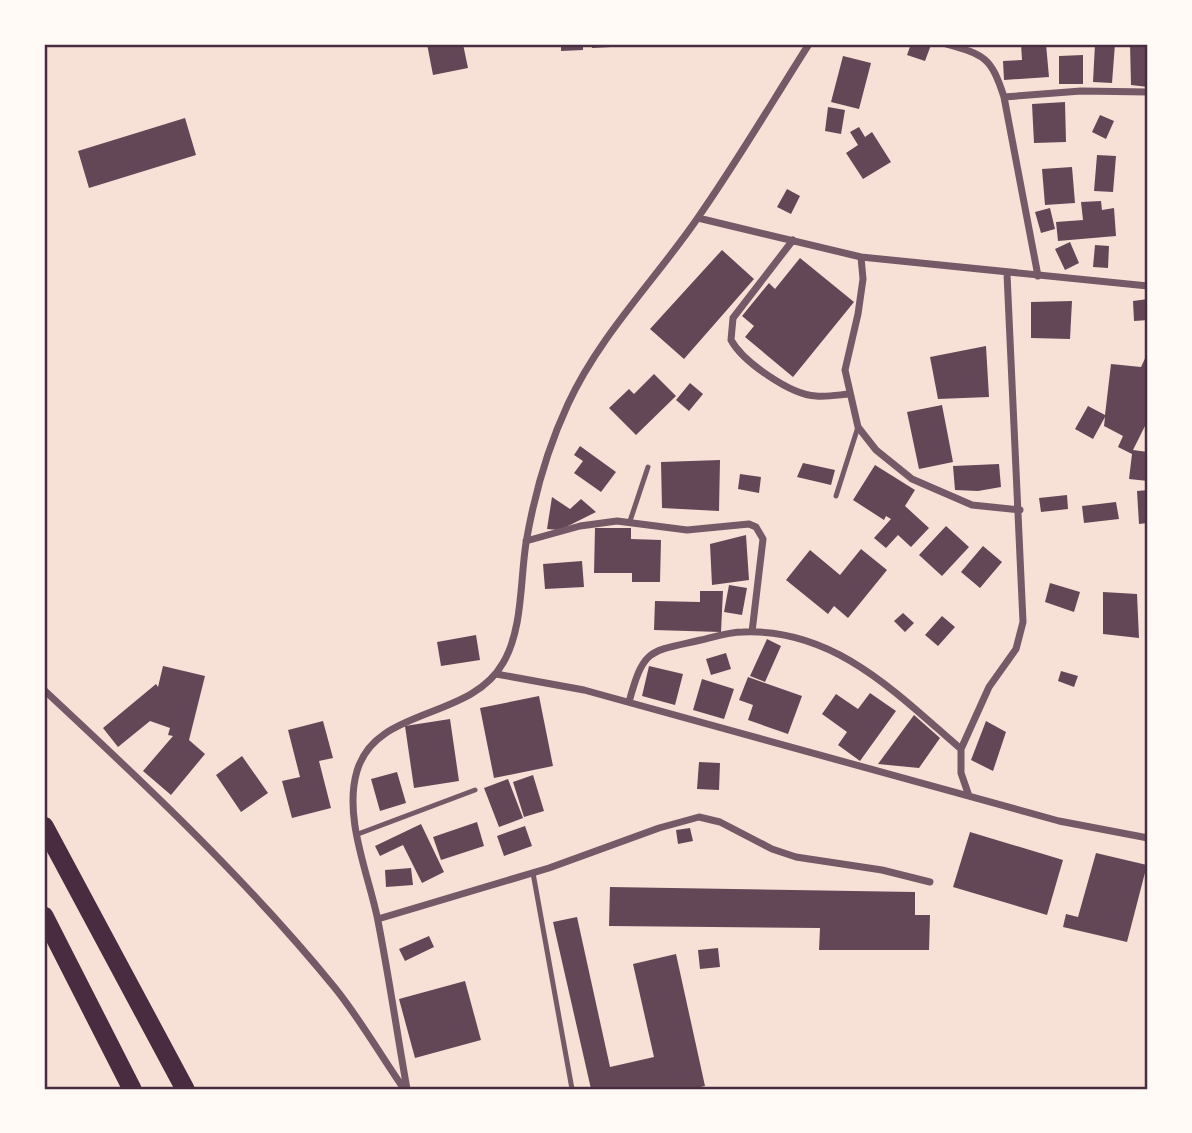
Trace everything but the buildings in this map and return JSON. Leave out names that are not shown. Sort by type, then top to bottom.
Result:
[{"type":"highway","points":[[44,826],[185,1089]]},
{"type":"highway","points":[[44,916],[132,1089]]},
{"type":"street","points":[[405,1089],[378,919],[358,834],[353,788],[357,768],[366,751],[396,726],[468,698],[496,674],[511,645],[526,541],[549,450],[569,402],[593,358],[698,218],[809,44]]},
{"type":"street","points":[[946,44],[970,50],[989,62],[1004,97],[1038,276]]},
{"type":"street","points":[[1004,97],[1081,91],[1148,92]]},
{"type":"street","points":[[698,218],[861,257],[1007,274],[1148,286]]},
{"type":"street","points":[[793,240],[733,318],[731,340],[745,357],[790,389],[816,397],[849,394]]},
{"type":"street","points":[[861,257],[863,279],[845,370],[858,427],[876,450],[912,479],[972,505],[1020,510]]},
{"type":"street","points":[[969,796],[961,773],[961,749],[989,687],[1016,649],[1023,622],[1020,510],[1007,274]]},
{"type":"street","points":[[526,541],[580,526],[630,521],[687,530],[742,524],[755,527],[763,539],[752,632]]},
{"type":"street","points":[[629,702],[640,664],[659,649],[741,631],[780,634],[833,649],[871,671],[961,749]]},
{"type":"street","points":[[496,674],[584,690],[1059,821],[1148,838]]},
{"type":"street","points":[[44,690],[131,771],[262,904],[336,990],[405,1089]]},
{"type":"street","points":[[378,919],[533,873],[699,817],[720,822],[772,849],[796,857],[882,870],[930,883]]},
{"type":"lane","points":[[836,496],[858,427]]},
{"type":"lane","points":[[630,521],[648,467]]},
{"type":"lane","points":[[358,834],[475,790]]},
{"type":"lane","points":[[533,873],[572,1089]]}]
